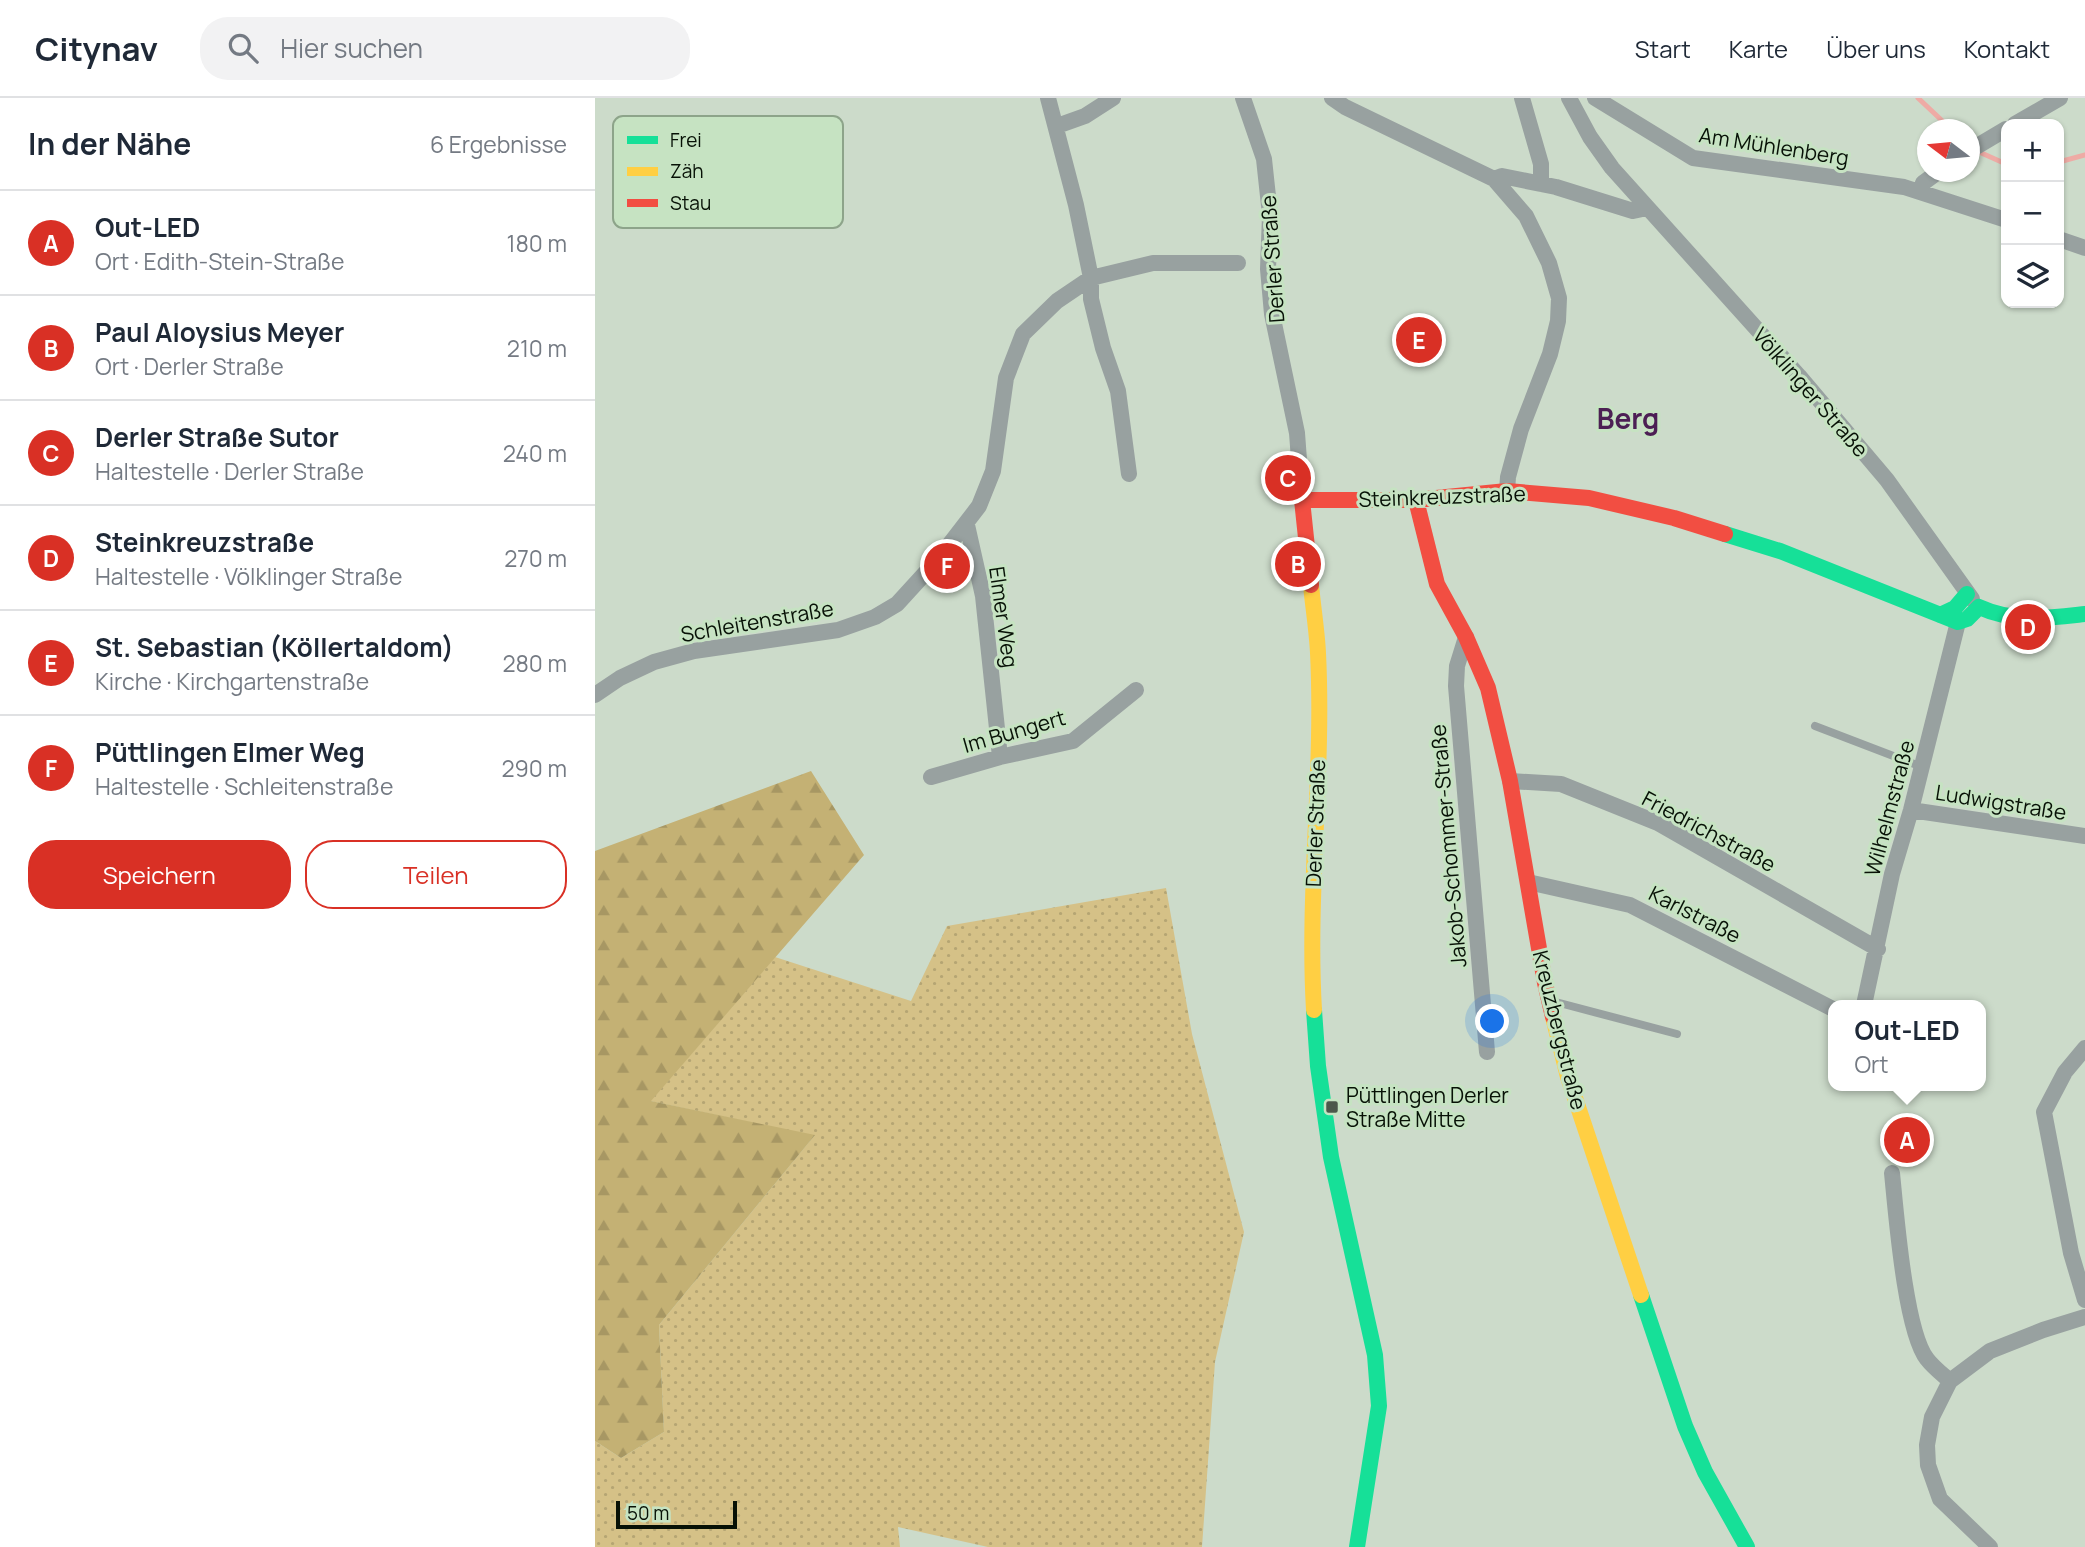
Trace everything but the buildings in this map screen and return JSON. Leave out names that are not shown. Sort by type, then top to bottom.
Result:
[{"type":"street","points":[[1048,98],[1091,278],[1091,299],[1103,348],[1118,391],[1129,474]]},
{"type":"street","points":[[1057,127],[1085,116],[1113,98]]},
{"type":"street","name":"Derler Straße","points":[[1243,98],[1264,159],[1270,215],[1268,269],[1272,314],[1297,433],[1318,653],[1318,772],[1313,898],[1313,986],[1318,1066],[1331,1157],[1375,1355],[1379,1406],[1357,1547]]},
{"type":"street","points":[[1332,98],[1345,107],[1494,179],[1526,216],[1549,263],[1559,298],[1558,321],[1550,354],[1521,429],[1508,477],[1507,491]]},
{"type":"street","points":[[1522,98],[1541,164],[1541,184]]},
{"type":"street","name":"Völklinger Straße","points":[[1569,98],[1590,137],[1612,167],[1887,480],[1979,607],[2006,619],[2041,619],[2085,614]]},
{"type":"street","name":"Am Mühlenberg","points":[[1595,98],[1693,158],[1882,184],[1920,192],[2001,218]]},
{"type":"street","points":[[2024,119],[2060,98]]},
{"type":"street","points":[[1980,145],[2001,132]]},
{"type":"street","points":[[1494,179],[1502,176],[1541,184],[1633,211],[1647,208]]},
{"type":"street","points":[[1920,192],[1924,182]]},
{"type":"street","points":[[2064,241],[2085,248]]},
{"type":"street","points":[[1091,278],[1153,263],[1238,264]]},
{"type":"street","name":"Schleitenstraße","points":[[595,695],[620,678],[654,662],[694,651],[838,630],[875,617],[897,604],[967,525],[979,506],[993,471],[1006,378],[1023,334],[1057,301],[1091,278]]},
{"type":"street","name":"Steinkreuzstraße","points":[[1302,500],[1416,500],[1507,491],[1589,498],[1674,518],[1780,551],[1958,622]]},
{"type":"street","name":"Kreuzbergstraße","points":[[1416,500],[1437,584],[1467,638],[1488,688],[1510,781],[1549,1000],[1568,1077],[1685,1426],[1742,1545]]},
{"type":"street","name":"Elmer Weg","points":[[967,525],[983,596],[1000,757]]},
{"type":"street","points":[[1940,615],[1955,608],[1968,594]]},
{"type":"street","points":[[1958,622],[1967,619],[1979,607]]},
{"type":"street","name":"Wilhelmstraße","points":[[1865,1000],[1892,874],[1911,810],[1958,622]]},
{"type":"street","name":"Jakob-Schommer-Straße","points":[[1467,638],[1457,666],[1455,686],[1487,1052]]},
{"type":"street","name":"Im Bungert","points":[[931,777],[1000,757],[1073,741],[1136,690]]},
{"type":"street","name":"Friedrichstraße","points":[[1510,781],[1561,784],[1658,823],[1878,949]]},
{"type":"street","name":"Ludwigstraße","points":[[1911,810],[2085,836]]},
{"type":"street","name":"Karlstraße","points":[[1528,882],[1630,905],[1828,1006]]},
{"type":"street","points":[[2085,1048],[2065,1072],[2044,1112],[2063,1200],[2071,1253],[2085,1300]]},
{"type":"street","points":[[1892,1174],[1896,1224],[1913,1324],[1925,1358],[1950,1381]]},
{"type":"street","points":[[1990,1547],[1940,1499],[1929,1465],[1927,1446],[1932,1417],[1950,1381],[1990,1351],[2085,1317]]},
{"type":"lane","points":[[1815,726],[1922,767]]},
{"type":"lane","points":[[1549,1000],[1677,1034]]},
{"type":"shaded area","points":[[1166,888],[1192,1034],[1244,1232],[1215,1362],[1202,1547],[988,1547],[898,1527],[900,1547],[595,1547],[595,1441],[621,1458],[664,1432],[659,1325],[814,1136],[650,1101],[775,957],[911,1001],[947,926]]},
{"type":"green space","points":[[811,771],[864,855],[651,1101],[815,1135],[659,1325],[664,1432],[621,1458],[595,1441],[595,851]]},
{"type":"waterway","points":[[1918,98],[1940,119]]},
{"type":"waterway","points":[[1980,152],[2001,162]]},
{"type":"waterway","points":[[2064,161],[2085,155]]},
{"type":"traffic: fast","points":[[1725,534],[1780,551],[1958,622],[1967,619],[1979,607],[2018,617],[2044,618],[2085,614]]},
{"type":"traffic: fast","points":[[1940,615],[1955,608],[1967,594]]},
{"type":"traffic: fast","points":[[1314,1010],[1318,1066],[1331,1157],[1375,1355],[1379,1406],[1357,1547]]},
{"type":"traffic: fast","points":[[1641,1295],[1685,1426],[1705,1472],[1747,1547]]},
{"type":"traffic: slow","points":[[1311,585],[1319,698],[1312,965],[1314,1010]]},
{"type":"traffic: slow","points":[[1553,1017],[1568,1077],[1641,1295]]},
{"type":"traffic: jam","points":[[1311,585],[1302,500],[1416,500],[1507,491],[1589,498],[1674,518],[1725,534]]},
{"type":"traffic: jam","points":[[1416,500],[1437,584],[1466,637],[1488,688],[1510,781],[1553,1017]]},
{"type":"place","name":"St. Sebastian (Köllertaldom)","points":[[1419,340]]},
{"type":"place","name":"Derler Straße Sutor","points":[[1288,478]]},
{"type":"place","name":"Paul Aloysius Meyer","points":[[1298,564]]},
{"type":"place","name":"Püttlingen Elmer Weg","points":[[947,566]]},
{"type":"place","name":"Steinkreuzstraße","points":[[2028,627]]},
{"type":"place","name":"Püttlingen Derler Straße Mitte","points":[[1332,1107]]},
{"type":"place","name":"Out-LED","points":[[1907,1140]]},
{"type":"district","name":"Berg","points":[[1628,418]]}]
